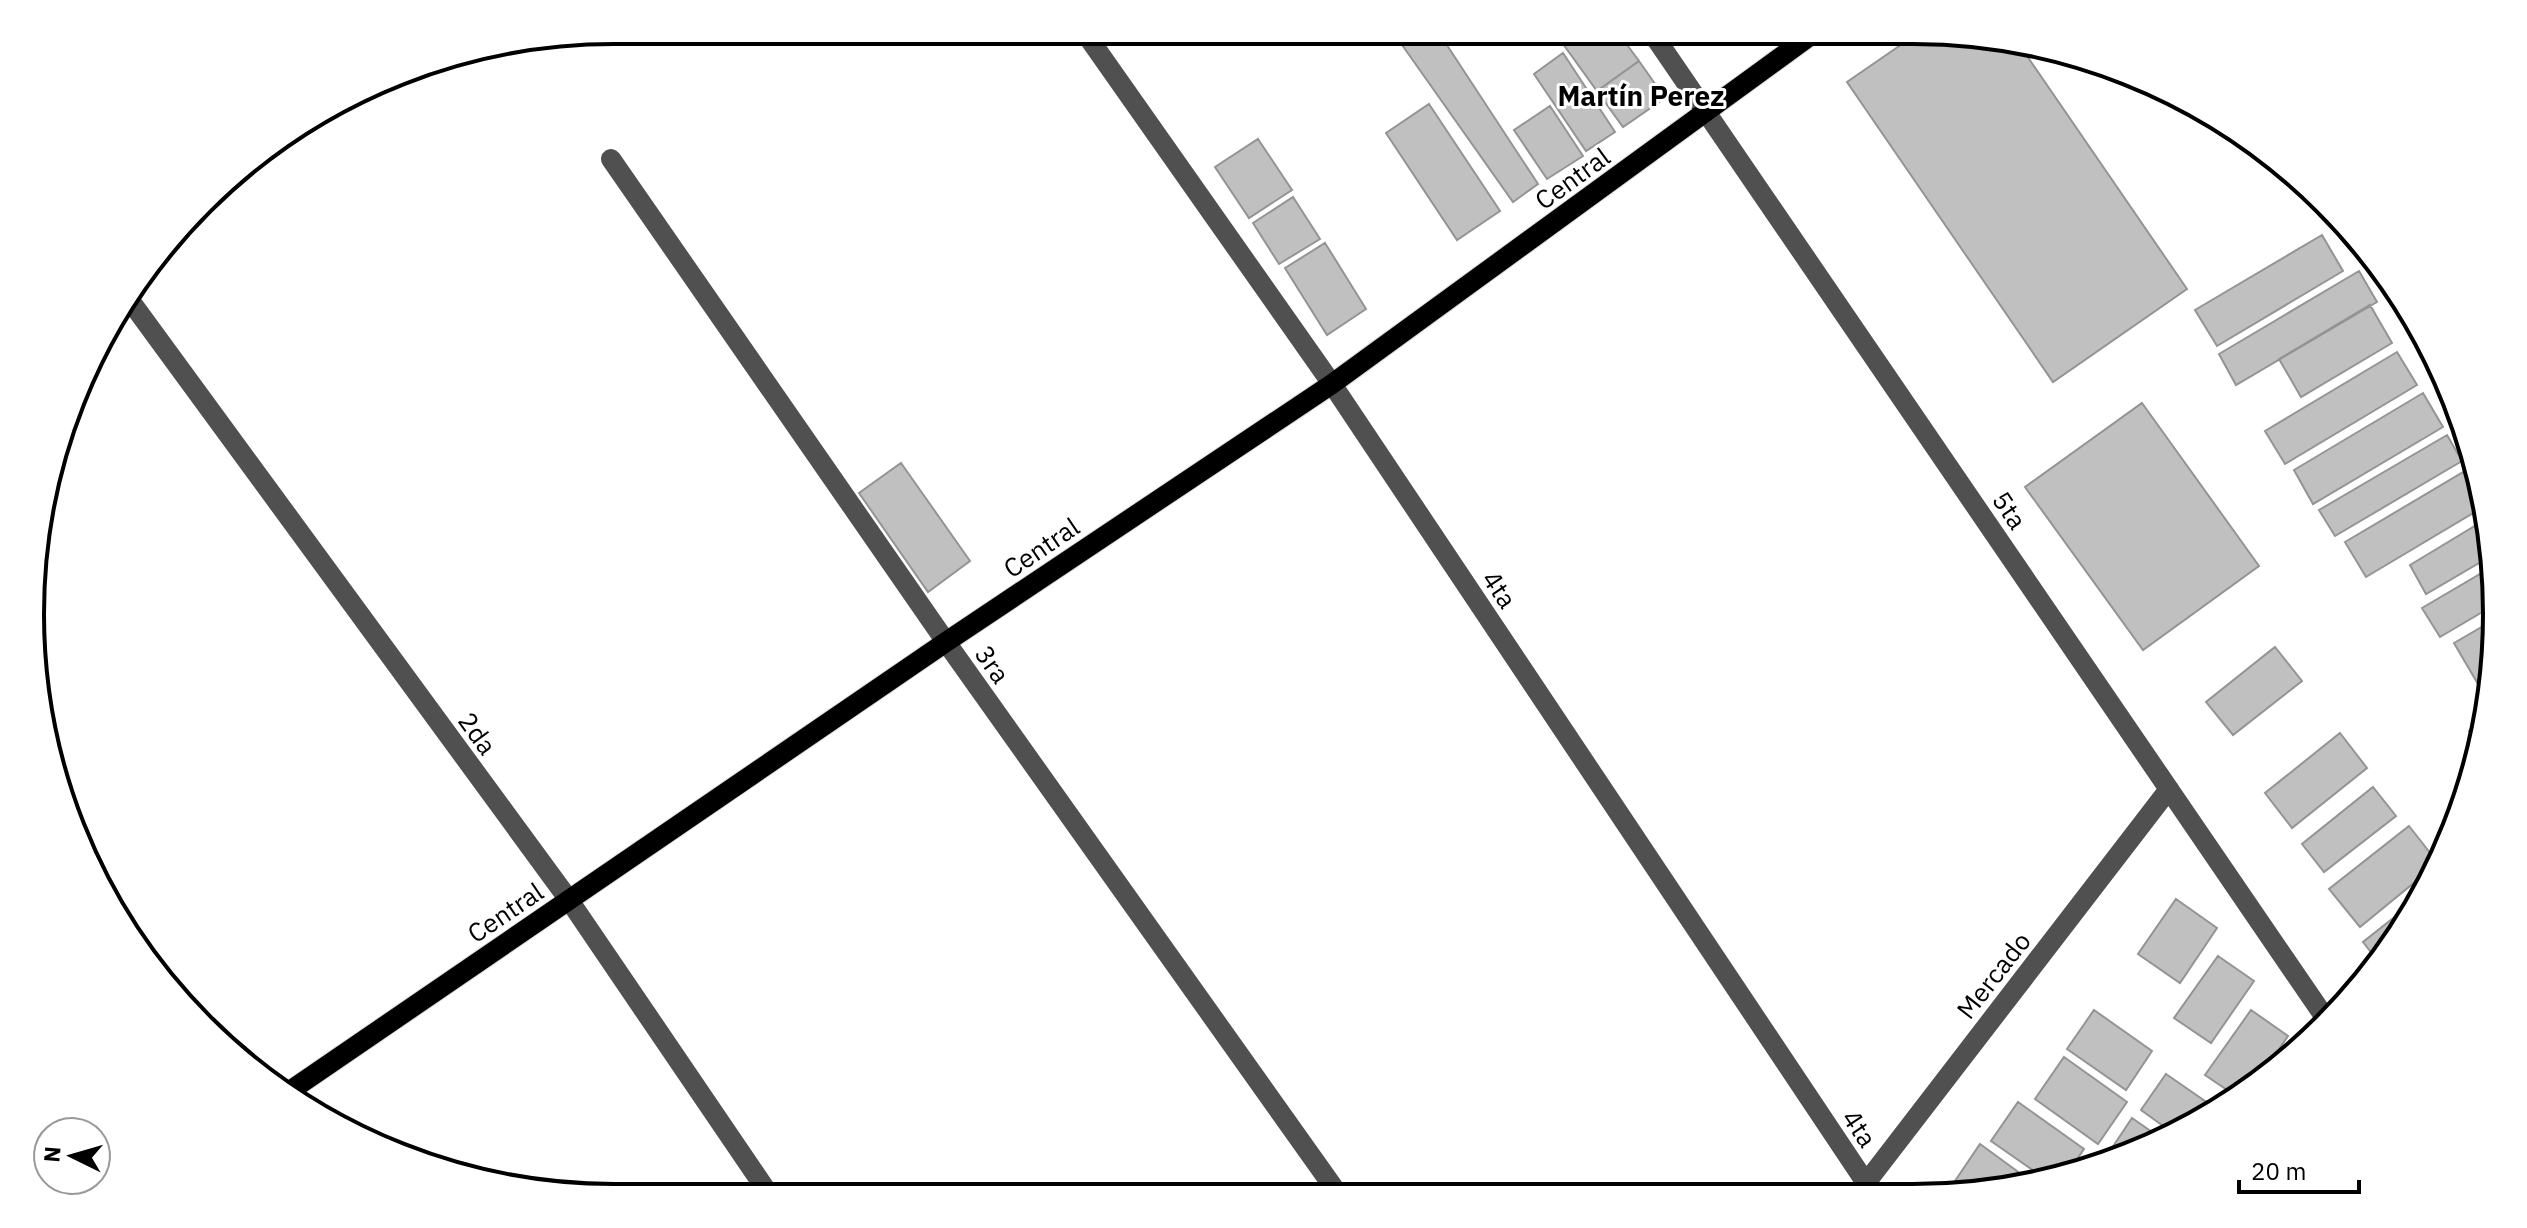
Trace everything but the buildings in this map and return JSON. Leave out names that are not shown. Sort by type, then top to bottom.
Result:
[{"type":"main road","name":"Central","points":[[296,1087],[946,642],[1332,384],[1799,44]]},
{"type":"street","name":"4ta","points":[[1093,44],[1332,384],[1859,1184]]},
{"type":"street","name":"5ta","points":[[1660,44],[2321,1012]]},
{"type":"street","name":"3ra","points":[[611,159],[946,642],[1331,1184]]},
{"type":"street","name":"2da","points":[[134,306],[569,900],[762,1184]]},
{"type":"street","name":"Mercado","points":[[1865,1184],[2169,789]]},
{"type":"district","name":"Martín Perez","points":[[1641,95]]}]
